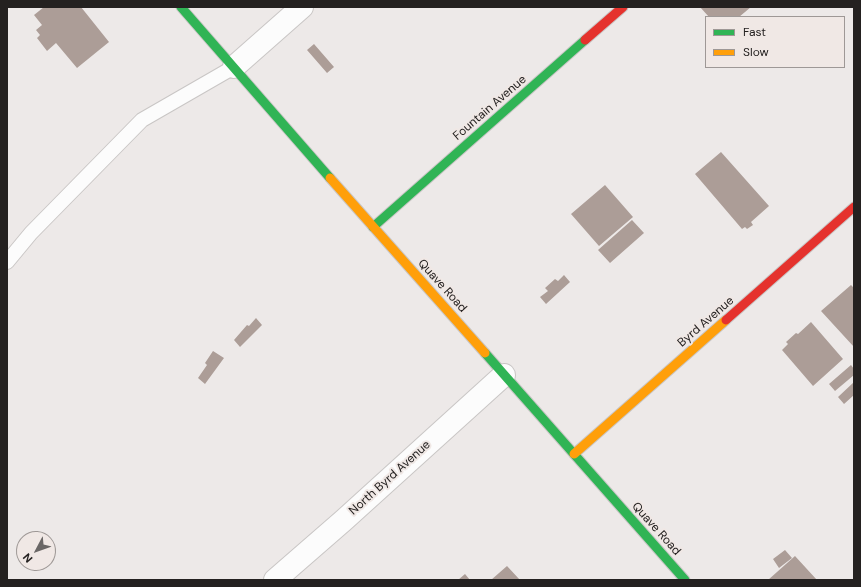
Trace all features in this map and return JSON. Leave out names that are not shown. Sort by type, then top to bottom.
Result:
[{"type":"street","name":"Quave Road","points":[[181,7],[373,227],[686,580]]},
{"type":"street","points":[[234,66],[302,7]]},
{"type":"street","name":"Fountain Avenue","points":[[373,227],[623,7]]},
{"type":"street","name":"Byrd Avenue","points":[[574,454],[854,207]]},
{"type":"street","name":"North Byrd Avenue","points":[[275,580],[344,520],[504,375]]},
{"type":"lane","points":[[7,262],[32,233],[142,120],[234,66]]},
{"type":"building","points":[[44,7],[81,7],[109,42],[77,68],[56,43],[47,51],[37,38],[40,35],[36,30],[42,25],[34,15]]},
{"type":"building","points":[[700,7],[751,7],[740,16],[708,16]]},
{"type":"building","points":[[314,44],[334,67],[327,73],[307,50]]},
{"type":"building","points":[[721,152],[769,206],[751,222],[753,225],[747,229],[745,227],[742,229],[695,174]]},
{"type":"building","points":[[605,185],[633,217],[599,246],[571,214]]},
{"type":"building","points":[[632,220],[644,233],[610,263],[598,250]]},
{"type":"building","points":[[564,275],[570,282],[546,304],[540,297],[548,291],[545,288],[555,279],[558,281]]},
{"type":"building","points":[[851,285],[854,288],[854,347],[821,311]]},
{"type":"building","points":[[256,318],[262,325],[240,347],[234,340],[247,325],[249,326]]},
{"type":"building","points":[[811,322],[843,359],[813,386],[782,350],[788,344],[786,342],[796,333],[798,334]]},
{"type":"building","points":[[213,351],[224,358],[205,384],[198,378],[207,365],[205,363]]},
{"type":"building","points":[[851,365],[854,369],[854,375],[835,391],[829,384]]},
{"type":"building","points":[[854,382],[854,395],[844,404],[838,397]]},
{"type":"building","points":[[785,550],[792,558],[779,568],[773,559]]},
{"type":"building","points":[[795,556],[817,580],[768,580]]},
{"type":"building","points":[[507,566],[520,580],[491,580]]},
{"type":"building","points":[[465,574],[470,580],[458,580]]},
{"type":"traffic: fast","points":[[181,7],[330,178]]},
{"type":"traffic: fast","points":[[373,227],[585,40]]},
{"type":"traffic: fast","points":[[485,353],[685,580]]},
{"type":"traffic: slow","points":[[330,178],[485,353]]},
{"type":"traffic: slow","points":[[574,454],[726,320]]},
{"type":"traffic: jam","points":[[585,40],[623,7]]},
{"type":"traffic: jam","points":[[726,320],[854,207]]}]
